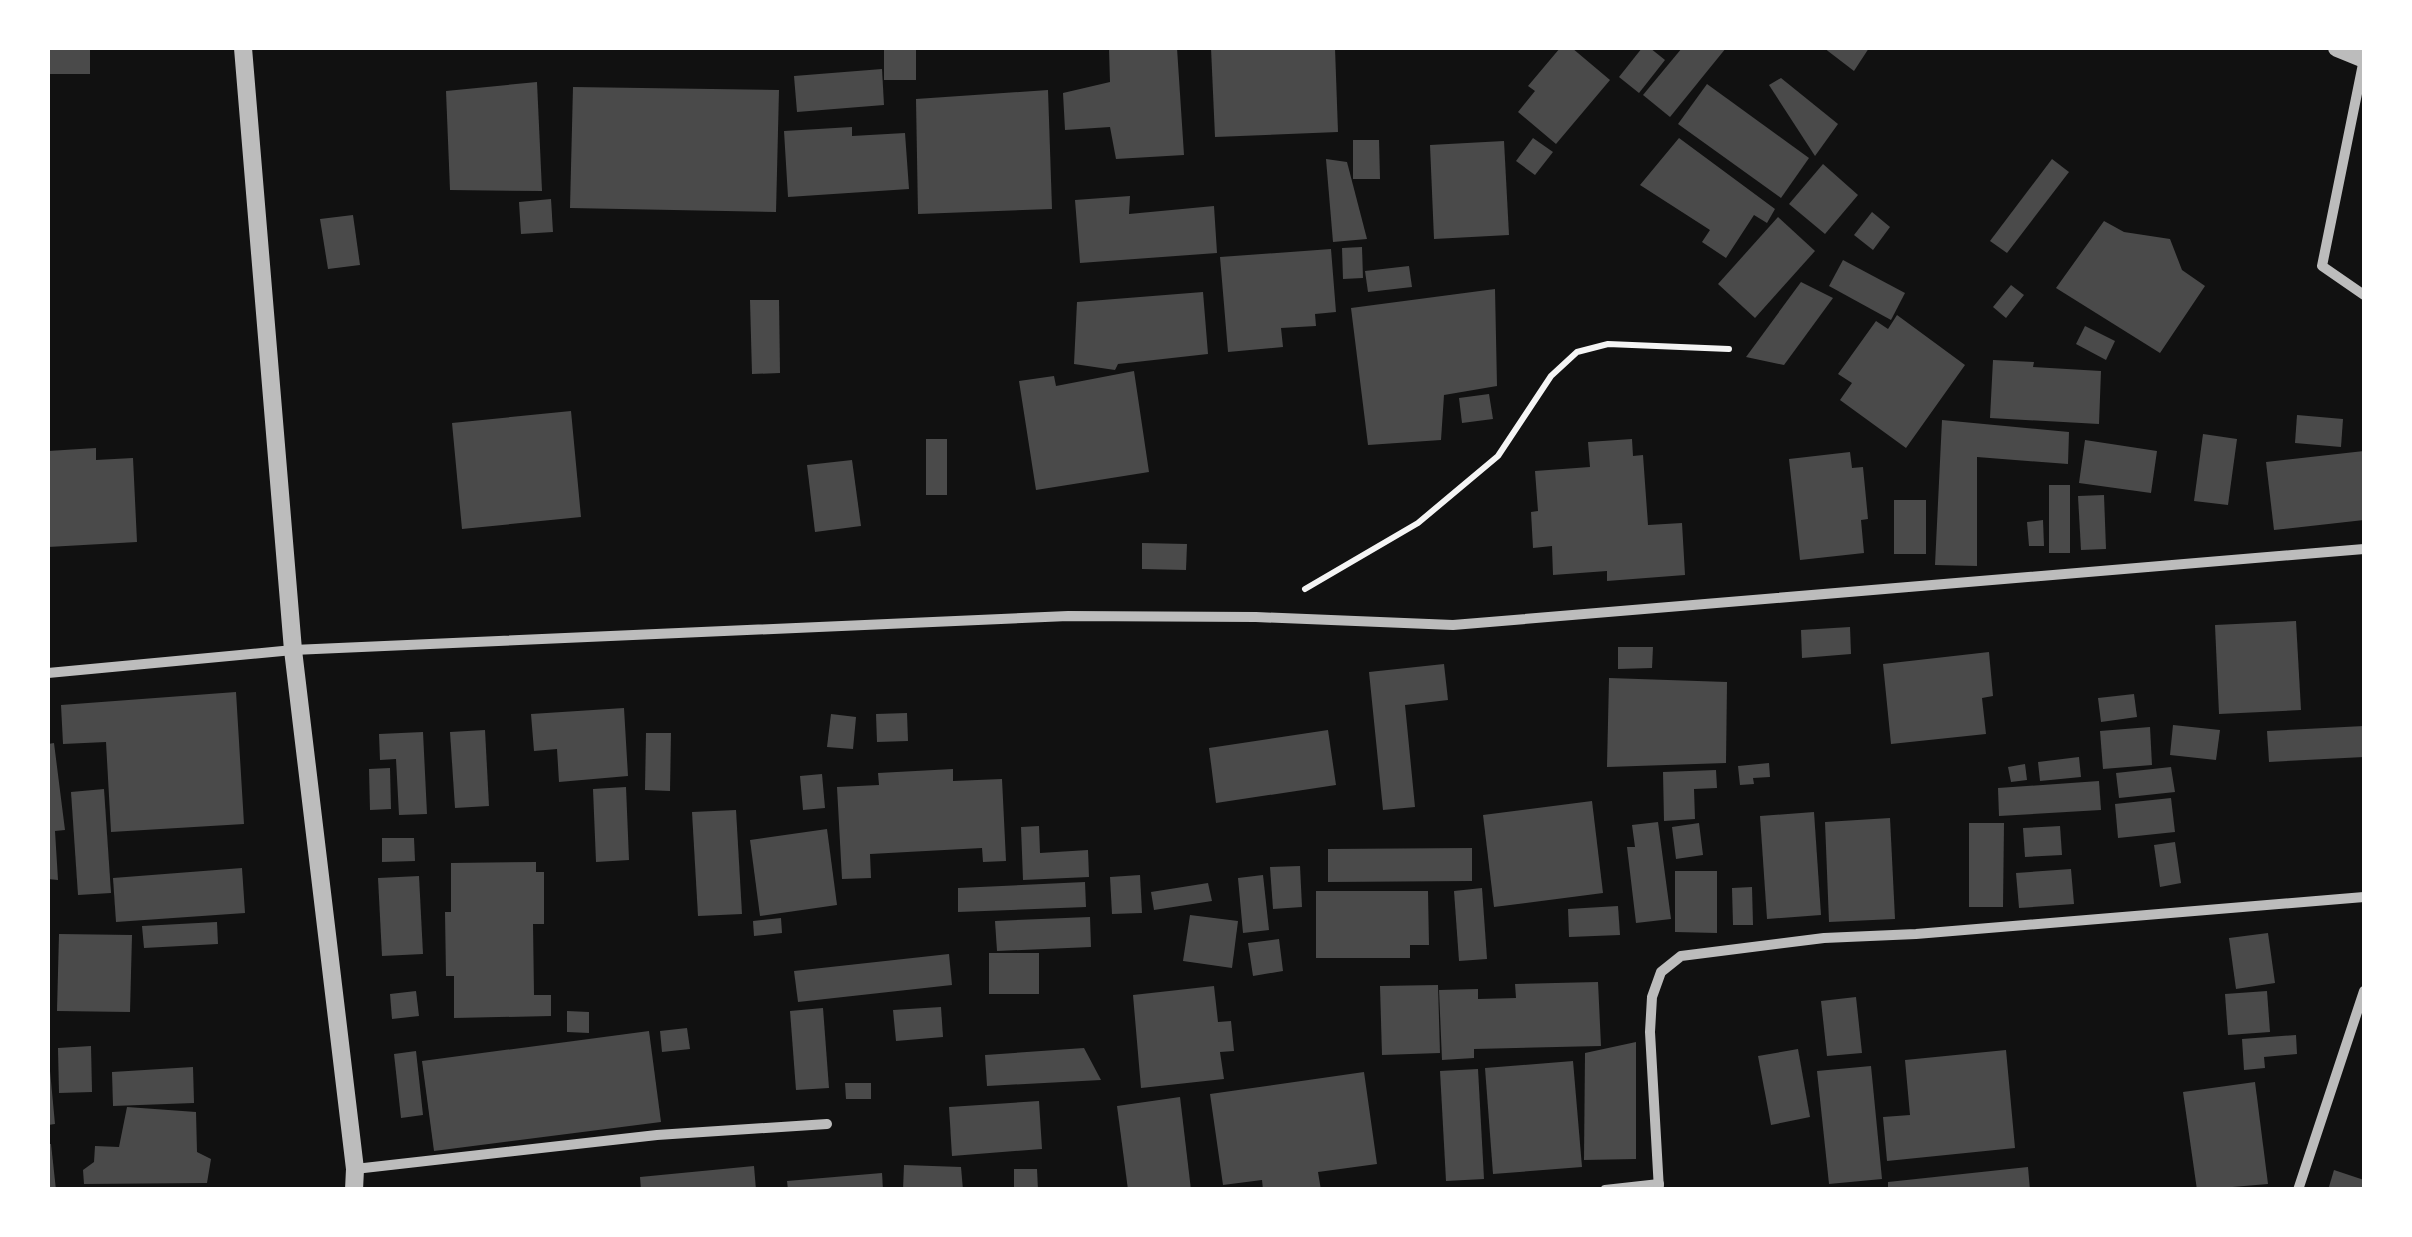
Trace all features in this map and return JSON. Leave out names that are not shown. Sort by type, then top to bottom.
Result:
[{"type":"street","points":[[242,48],[293,650],[355,1169],[354,1190]]},
{"type":"street","points":[[2337,48],[2364,59],[2322,266],[2364,295]]},
{"type":"street","points":[[48,673],[293,650],[1068,616],[1256,617],[1453,625],[2364,549]]},
{"type":"street","points":[[1605,1190],[1659,1187],[1650,1032],[1652,997],[1661,972],[1680,956],[1824,938],[2364,897]]},
{"type":"street","points":[[2298,1190],[2364,992]]},
{"type":"street","points":[[355,1169],[657,1135],[827,1124]]},
{"type":"path","points":[[1256,617],[1418,524],[1498,456],[1551,376],[1577,352],[1608,344],[1730,349]]},
{"type":"building","points":[[48,48],[90,48],[90,74],[48,74]]},
{"type":"building","points":[[884,48],[916,48],[916,80],[884,80]]},
{"type":"building","points":[[1109,48],[1177,48],[1184,155],[1116,159],[1110,127],[1065,130],[1063,93],[1110,82]]},
{"type":"building","points":[[1211,48],[1335,48],[1338,132],[1215,137]]},
{"type":"building","points":[[1560,48],[1572,48],[1610,80],[1556,144],[1518,112],[1535,91],[1528,86]]},
{"type":"building","points":[[1642,48],[1650,48],[1665,60],[1639,93],[1619,77]]},
{"type":"building","points":[[1682,48],[1726,48],[1670,117],[1643,95]]},
{"type":"building","points":[[1824,48],[1869,48],[1854,71]]},
{"type":"building","points":[[882,69],[884,105],[797,112],[794,76]]},
{"type":"building","points":[[1781,78],[1838,124],[1815,156],[1769,85]]},
{"type":"building","points":[[537,82],[542,191],[450,190],[446,91]]},
{"type":"building","points":[[1707,84],[1809,158],[1781,198],[1678,124]]},
{"type":"building","points":[[573,87],[779,90],[776,212],[570,208]]},
{"type":"building","points":[[1048,90],[1052,209],[918,214],[916,99]]},
{"type":"building","points":[[852,127],[852,136],[905,133],[909,189],[788,197],[784,131]]},
{"type":"building","points":[[1533,138],[1553,152],[1535,175],[1516,161]]},
{"type":"building","points":[[1679,138],[1775,209],[1767,223],[1754,215],[1726,258],[1702,242],[1710,230],[1640,185]]},
{"type":"building","points":[[1353,140],[1379,140],[1380,179],[1353,179]]},
{"type":"building","points":[[1504,141],[1509,235],[1434,239],[1430,145]]},
{"type":"building","points":[[1326,159],[1347,162],[1367,239],[1333,242]]},
{"type":"building","points":[[2052,159],[2069,172],[2007,253],[1990,241]]},
{"type":"building","points":[[1823,164],[1858,195],[1825,234],[1789,204]]},
{"type":"building","points":[[1130,196],[1129,214],[1214,206],[1217,253],[1080,263],[1075,200]]},
{"type":"building","points":[[551,199],[553,232],[521,234],[519,202]]},
{"type":"building","points":[[1872,212],[1890,227],[1873,250],[1854,235]]},
{"type":"building","points":[[353,215],[360,265],[328,269],[320,219]]},
{"type":"building","points":[[1778,217],[1815,251],[1755,318],[1718,284]]},
{"type":"building","points":[[2104,221],[2124,232],[2170,239],[2182,270],[2205,286],[2160,353],[2056,288]]},
{"type":"building","points":[[1362,247],[1363,278],[1343,279],[1342,248]]},
{"type":"building","points":[[1331,249],[1336,312],[1315,314],[1316,326],[1281,328],[1283,347],[1228,352],[1220,257]]},
{"type":"building","points":[[1843,260],[1905,293],[1891,320],[1829,286]]},
{"type":"building","points":[[1409,266],[1412,287],[1368,292],[1365,271]]},
{"type":"building","points":[[1801,282],[1833,298],[1784,365],[1746,357]]},
{"type":"building","points":[[2011,285],[2024,295],[2006,318],[1993,307]]},
{"type":"building","points":[[1495,289],[1497,386],[1444,395],[1441,440],[1368,445],[1351,308]]},
{"type":"building","points":[[1203,292],[1208,354],[1118,364],[1115,370],[1074,364],[1077,302]]},
{"type":"building","points":[[750,300],[779,300],[780,373],[752,374]]},
{"type":"building","points":[[1897,315],[1965,365],[1906,448],[1840,400],[1852,383],[1838,374],[1876,321],[1888,329]]},
{"type":"building","points":[[2085,326],[2115,341],[2106,360],[2076,344]]},
{"type":"building","points":[[1993,360],[2101,371],[2099,424],[1990,418]]},
{"type":"building","points":[[1134,371],[1149,472],[1036,490],[1019,381],[1054,376],[1056,386]]},
{"type":"building","points":[[1489,394],[1493,419],[1462,423],[1459,398]]},
{"type":"building","points":[[571,411],[581,517],[462,529],[452,423]]},
{"type":"building","points":[[2297,415],[2343,419],[2341,447],[2295,443]]},
{"type":"building","points":[[1942,420],[2069,432],[2068,464],[1977,457],[1977,566],[1935,565]]},
{"type":"building","points":[[2203,434],[2237,439],[2228,505],[2194,501]]},
{"type":"building","points":[[926,439],[947,439],[947,495],[926,495]]},
{"type":"building","points":[[1632,439],[1633,456],[1643,455],[1648,525],[1682,523],[1685,575],[1607,581],[1607,571],[1553,575],[1552,546],[1533,548],[1531,512],[1538,511],[1535,471],[1590,467],[1588,442]]},
{"type":"building","points":[[2085,440],[2157,451],[2151,493],[2079,483]]},
{"type":"building","points":[[96,448],[96,460],[133,458],[137,542],[48,547],[48,451]]},
{"type":"building","points":[[2364,451],[2364,520],[2274,530],[2266,462]]},
{"type":"building","points":[[1850,452],[1852,468],[1863,467],[1868,519],[1861,520],[1864,553],[1800,560],[1789,459]]},
{"type":"building","points":[[852,460],[861,526],[815,532],[807,465]]},
{"type":"building","points":[[2049,485],[2070,485],[2070,553],[2049,553]]},
{"type":"building","points":[[2104,495],[2106,549],[2081,550],[2078,496]]},
{"type":"building","points":[[1894,500],[1926,500],[1926,554],[1894,554]]},
{"type":"building","points":[[2043,520],[2044,546],[2029,546],[2027,522]]},
{"type":"building","points":[[1142,543],[1187,544],[1186,570],[1142,569]]},
{"type":"building","points":[[2296,621],[2301,710],[2219,714],[2215,625]]},
{"type":"building","points":[[1850,627],[1851,654],[1802,658],[1801,630]]},
{"type":"building","points":[[1618,647],[1653,647],[1652,668],[1618,669]]},
{"type":"building","points":[[1989,652],[1993,696],[1982,698],[1986,734],[1891,744],[1883,664]]},
{"type":"building","points":[[1444,664],[1448,700],[1405,705],[1415,807],[1383,810],[1369,672]]},
{"type":"building","points":[[1609,678],[1727,682],[1726,763],[1607,767]]},
{"type":"building","points":[[236,692],[244,824],[111,832],[106,742],[63,744],[61,705]]},
{"type":"building","points":[[2134,694],[2137,717],[2101,722],[2098,698]]},
{"type":"building","points":[[624,708],[628,776],[559,782],[557,749],[534,751],[531,714]]},
{"type":"building","points":[[907,713],[908,741],[877,742],[876,714]]},
{"type":"building","points":[[831,714],[856,717],[853,749],[827,747]]},
{"type":"building","points":[[2173,725],[2220,730],[2216,760],[2170,755]]},
{"type":"building","points":[[2364,726],[2364,757],[2269,762],[2267,731]]},
{"type":"building","points":[[2150,727],[2152,765],[2103,769],[2100,731]]},
{"type":"building","points":[[485,730],[489,806],[455,808],[450,732]]},
{"type":"building","points":[[1328,730],[1336,785],[1216,803],[1209,748]]},
{"type":"building","points":[[423,732],[427,814],[399,815],[396,759],[380,760],[379,734]]},
{"type":"building","points":[[646,733],[671,733],[670,791],[645,790]]},
{"type":"building","points":[[54,743],[65,830],[55,831],[58,880],[48,879],[48,744]]},
{"type":"building","points":[[2079,757],[2081,777],[2040,781],[2038,762]]},
{"type":"building","points":[[1769,763],[1770,777],[1753,778],[1754,784],[1740,785],[1738,766]]},
{"type":"building","points":[[2025,764],[2027,780],[2011,782],[2008,767]]},
{"type":"building","points":[[2171,767],[2175,792],[2119,798],[2116,773]]},
{"type":"building","points":[[390,768],[391,809],[370,810],[369,769]]},
{"type":"building","points":[[953,769],[953,781],[1002,779],[1006,861],[983,862],[982,848],[870,854],[871,878],[842,879],[837,787],[879,785],[878,773]]},
{"type":"building","points":[[1716,770],[1717,788],[1694,789],[1695,819],[1664,821],[1663,772]]},
{"type":"building","points":[[822,774],[825,808],[803,810],[800,776]]},
{"type":"building","points":[[2099,781],[2101,810],[1999,816],[1998,788]]},
{"type":"building","points":[[626,787],[629,860],[596,862],[593,789]]},
{"type":"building","points":[[104,789],[111,893],[78,895],[71,792]]},
{"type":"building","points":[[2171,798],[2175,832],[2118,838],[2115,804]]},
{"type":"building","points":[[1592,801],[1603,893],[1494,907],[1483,815]]},
{"type":"building","points":[[736,810],[742,914],[698,916],[692,812]]},
{"type":"building","points":[[1814,812],[1821,915],[1767,919],[1760,816]]},
{"type":"building","points":[[1890,818],[1895,919],[1829,922],[1825,822]]},
{"type":"building","points":[[1658,822],[1671,919],[1636,923],[1627,847],[1635,847],[1632,825]]},
{"type":"building","points":[[1699,823],[1703,855],[1676,859],[1672,827]]},
{"type":"building","points":[[1969,823],[2004,823],[2003,907],[1969,907]]},
{"type":"building","points":[[1039,826],[1040,853],[1088,850],[1089,877],[1023,880],[1021,827]]},
{"type":"building","points":[[2060,826],[2062,855],[2025,857],[2023,828]]},
{"type":"building","points":[[827,829],[837,905],[760,916],[750,840]]},
{"type":"building","points":[[382,838],[414,838],[415,861],[382,862]]},
{"type":"building","points":[[2175,842],[2181,883],[2160,887],[2154,845]]},
{"type":"building","points":[[1472,848],[1472,881],[1328,882],[1328,849]]},
{"type":"building","points":[[536,862],[536,872],[544,872],[544,924],[533,924],[534,995],[551,995],[551,1016],[454,1018],[454,976],[446,976],[445,912],[451,912],[451,863]]},
{"type":"building","points":[[1300,866],[1302,907],[1273,909],[1270,867]]},
{"type":"building","points":[[242,868],[245,913],[116,922],[113,878]]},
{"type":"building","points":[[2071,869],[2074,904],[2019,908],[2016,873]]},
{"type":"building","points":[[1675,871],[1717,871],[1717,933],[1675,932]]},
{"type":"building","points":[[1140,875],[1142,913],[1112,914],[1110,877]]},
{"type":"building","points":[[1263,875],[1269,930],[1243,933],[1238,878]]},
{"type":"building","points":[[419,876],[423,954],[382,956],[378,878]]},
{"type":"building","points":[[1085,882],[1086,907],[958,912],[958,888]]},
{"type":"building","points":[[1208,883],[1212,901],[1154,910],[1151,892]]},
{"type":"building","points":[[1752,887],[1753,925],[1733,925],[1732,888]]},
{"type":"building","points":[[1482,888],[1487,959],[1459,961],[1454,891]]},
{"type":"building","points":[[1316,891],[1428,891],[1429,945],[1410,945],[1410,958],[1316,958]]},
{"type":"building","points":[[1618,906],[1620,935],[1569,937],[1568,909]]},
{"type":"building","points":[[1190,915],[1238,921],[1232,968],[1183,961]]},
{"type":"building","points":[[1090,917],[1091,947],[997,951],[995,921]]},
{"type":"building","points":[[781,918],[782,933],[754,936],[753,921]]},
{"type":"building","points":[[217,922],[218,944],[144,948],[142,926]]},
{"type":"building","points":[[2268,933],[2275,983],[2236,989],[2229,938]]},
{"type":"building","points":[[59,934],[132,935],[130,1012],[57,1011]]},
{"type":"building","points":[[1279,939],[1283,971],[1253,976],[1248,943]]},
{"type":"building","points":[[989,953],[1039,953],[1039,994],[989,994]]},
{"type":"building","points":[[949,954],[952,985],[798,1002],[794,971]]},
{"type":"building","points":[[1598,982],[1601,1046],[1474,1049],[1474,1058],[1442,1060],[1439,990],[1478,989],[1478,999],[1516,998],[1515,984]]},
{"type":"building","points":[[1438,985],[1440,1053],[1382,1055],[1380,986]]},
{"type":"building","points":[[1214,986],[1218,1022],[1231,1021],[1234,1051],[1220,1052],[1224,1079],[1141,1088],[1133,995]]},
{"type":"building","points":[[416,991],[419,1016],[392,1019],[390,994]]},
{"type":"building","points":[[2267,991],[2270,1032],[2228,1035],[2225,994]]},
{"type":"building","points":[[1856,997],[1862,1053],[1827,1056],[1821,1001]]},
{"type":"building","points":[[941,1007],[943,1037],[896,1041],[893,1010]]},
{"type":"building","points":[[823,1008],[829,1088],[796,1090],[790,1011]]},
{"type":"building","points":[[567,1011],[589,1012],[589,1033],[567,1032]]},
{"type":"building","points":[[687,1028],[690,1049],[662,1052],[660,1031]]},
{"type":"building","points":[[649,1031],[661,1122],[434,1151],[422,1061]]},
{"type":"building","points":[[2296,1035],[2297,1054],[2264,1057],[2265,1068],[2244,1070],[2242,1039]]},
{"type":"building","points":[[1636,1042],[1636,1159],[1584,1160],[1585,1053]]},
{"type":"building","points":[[91,1046],[92,1092],[59,1093],[58,1048]]},
{"type":"building","points":[[1084,1048],[1101,1080],[987,1086],[985,1055]]},
{"type":"building","points":[[1798,1049],[1810,1117],[1771,1125],[1758,1056]]},
{"type":"building","points":[[2006,1050],[2015,1148],[1887,1161],[1883,1117],[1910,1115],[1905,1060]]},
{"type":"building","points":[[416,1051],[423,1115],[401,1118],[394,1054]]},
{"type":"building","points":[[1573,1061],[1582,1167],[1493,1174],[1485,1068]]},
{"type":"building","points":[[1871,1066],[1882,1179],[1829,1184],[1817,1071]]},
{"type":"building","points":[[193,1067],[194,1103],[113,1106],[112,1072]]},
{"type":"building","points":[[1478,1069],[1484,1179],[1446,1181],[1440,1071]]},
{"type":"building","points":[[48,1071],[55,1124],[48,1125]]},
{"type":"building","points":[[1364,1072],[1377,1164],[1318,1172],[1321,1190],[1263,1190],[1262,1180],[1223,1185],[1210,1094]]},
{"type":"building","points":[[2255,1082],[2268,1184],[2197,1190],[2183,1092]]},
{"type":"building","points":[[845,1083],[871,1083],[871,1099],[846,1099]]},
{"type":"building","points":[[1180,1097],[1191,1190],[1128,1190],[1117,1106]]},
{"type":"building","points":[[1039,1101],[1042,1149],[952,1156],[949,1107]]},
{"type":"building","points":[[127,1107],[196,1112],[197,1152],[211,1159],[207,1183],[84,1184],[83,1170],[94,1162],[95,1146],[119,1147]]},
{"type":"building","points":[[51,1144],[56,1190],[48,1190]]},
{"type":"building","points":[[904,1165],[961,1167],[963,1190],[903,1190]]},
{"type":"building","points":[[754,1166],[756,1190],[641,1190],[640,1177]]},
{"type":"building","points":[[2028,1167],[2030,1190],[1888,1190],[1888,1182]]},
{"type":"building","points":[[1014,1169],[1037,1169],[1038,1190],[1014,1190]]},
{"type":"building","points":[[2334,1170],[2364,1180],[2364,1190],[2328,1190]]},
{"type":"building","points":[[882,1173],[883,1190],[788,1190],[787,1181]]}]
